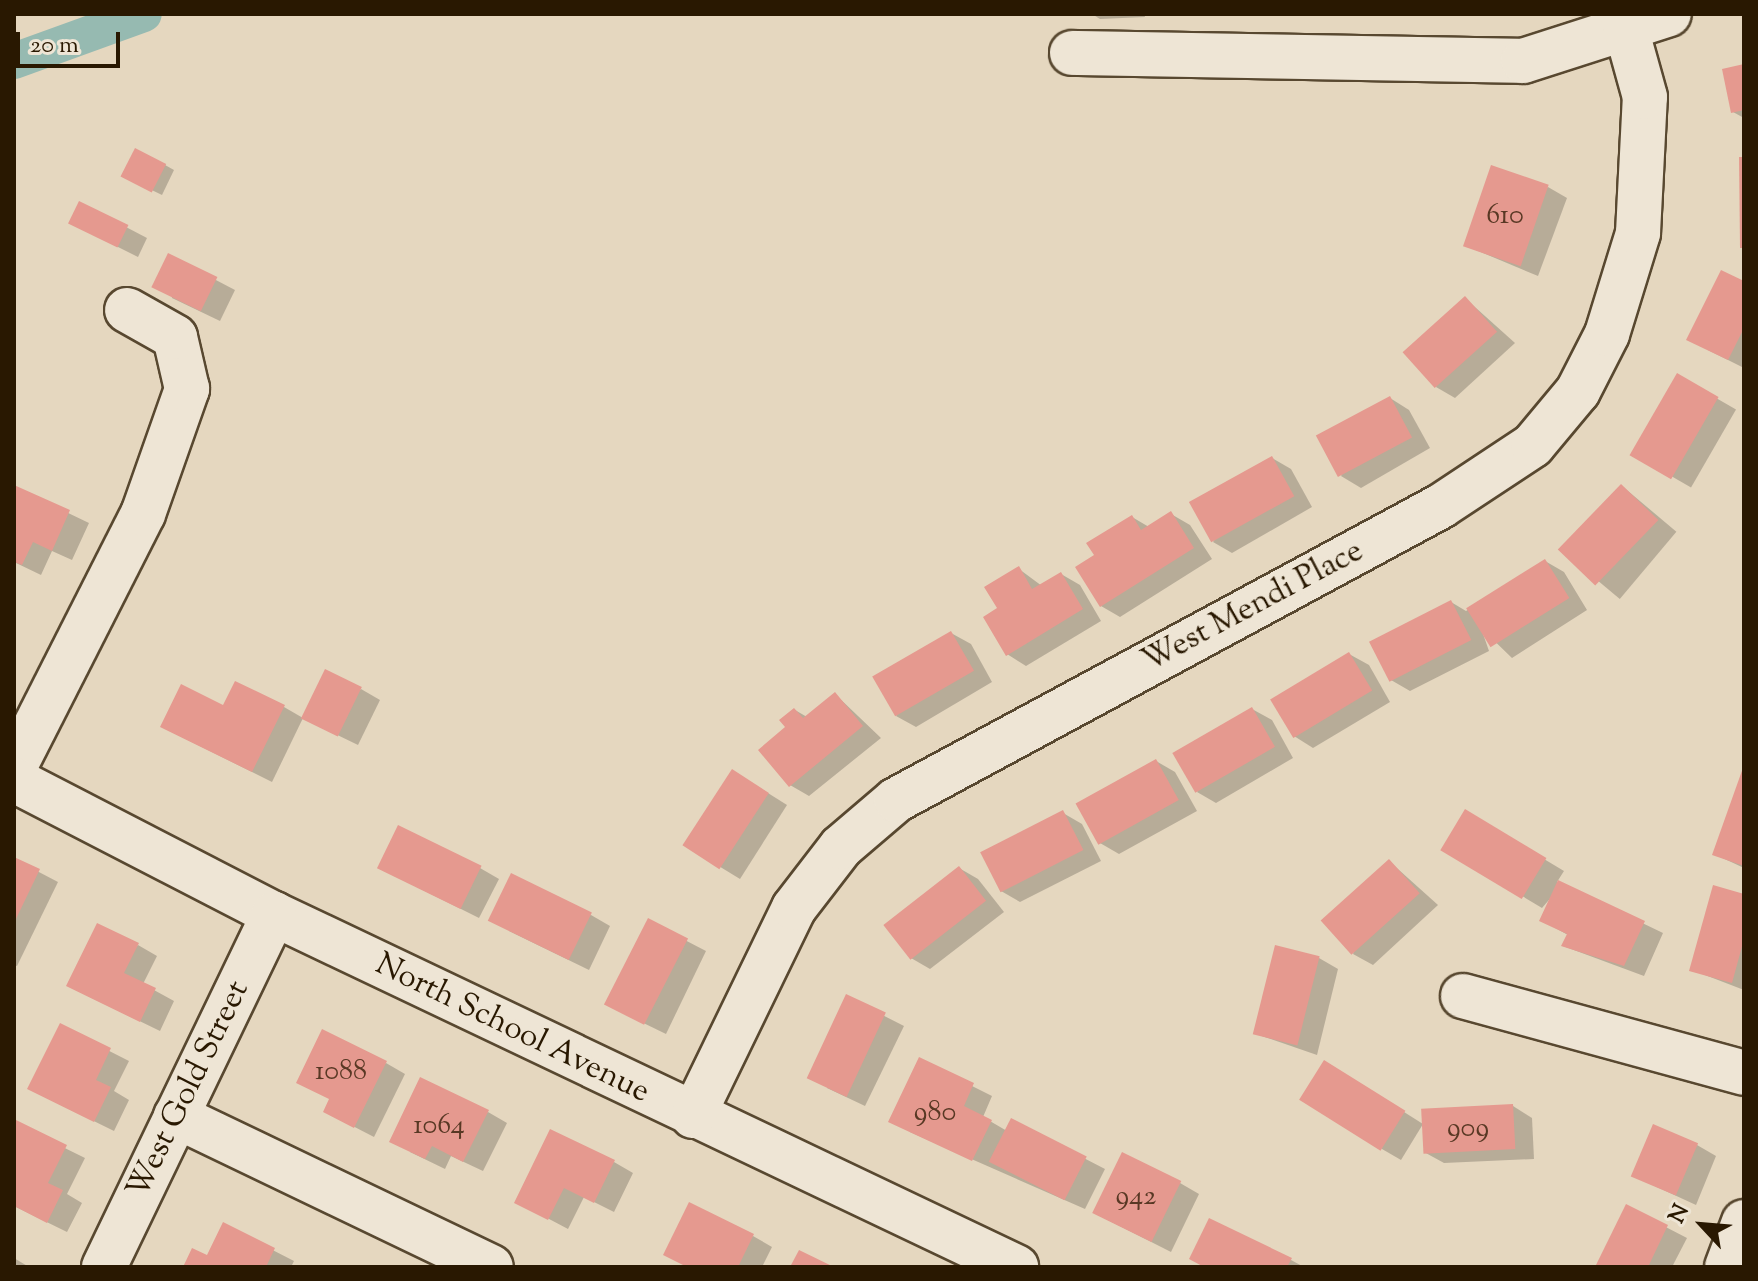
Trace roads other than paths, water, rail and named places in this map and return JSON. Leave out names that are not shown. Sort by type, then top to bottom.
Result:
[{"type":"street","points":[[1072,53],[1523,61],[1626,23],[1669,14]]},
{"type":"street","name":"West Mendi Place","points":[[693,1116],[794,908],[841,847],[896,800],[1441,506],[1533,445],[1578,391],[1607,334],[1638,233],[1645,97],[1626,23]]},
{"type":"street","points":[[14,768],[143,514],[187,389],[175,337],[127,310]]},
{"type":"street","name":"North School Avenue","points":[[14,780],[274,914],[693,1116],[1016,1267]]},
{"type":"street","name":"West Gold Street","points":[[104,1267],[274,914]]},
{"type":"street","points":[[1463,996],[1744,1073]]},
{"type":"street","points":[[176,1116],[491,1267]]},
{"type":"street","points":[[1727,1267],[1744,1222]]},
{"type":"waterway","points":[[14,61],[144,14]]}]
